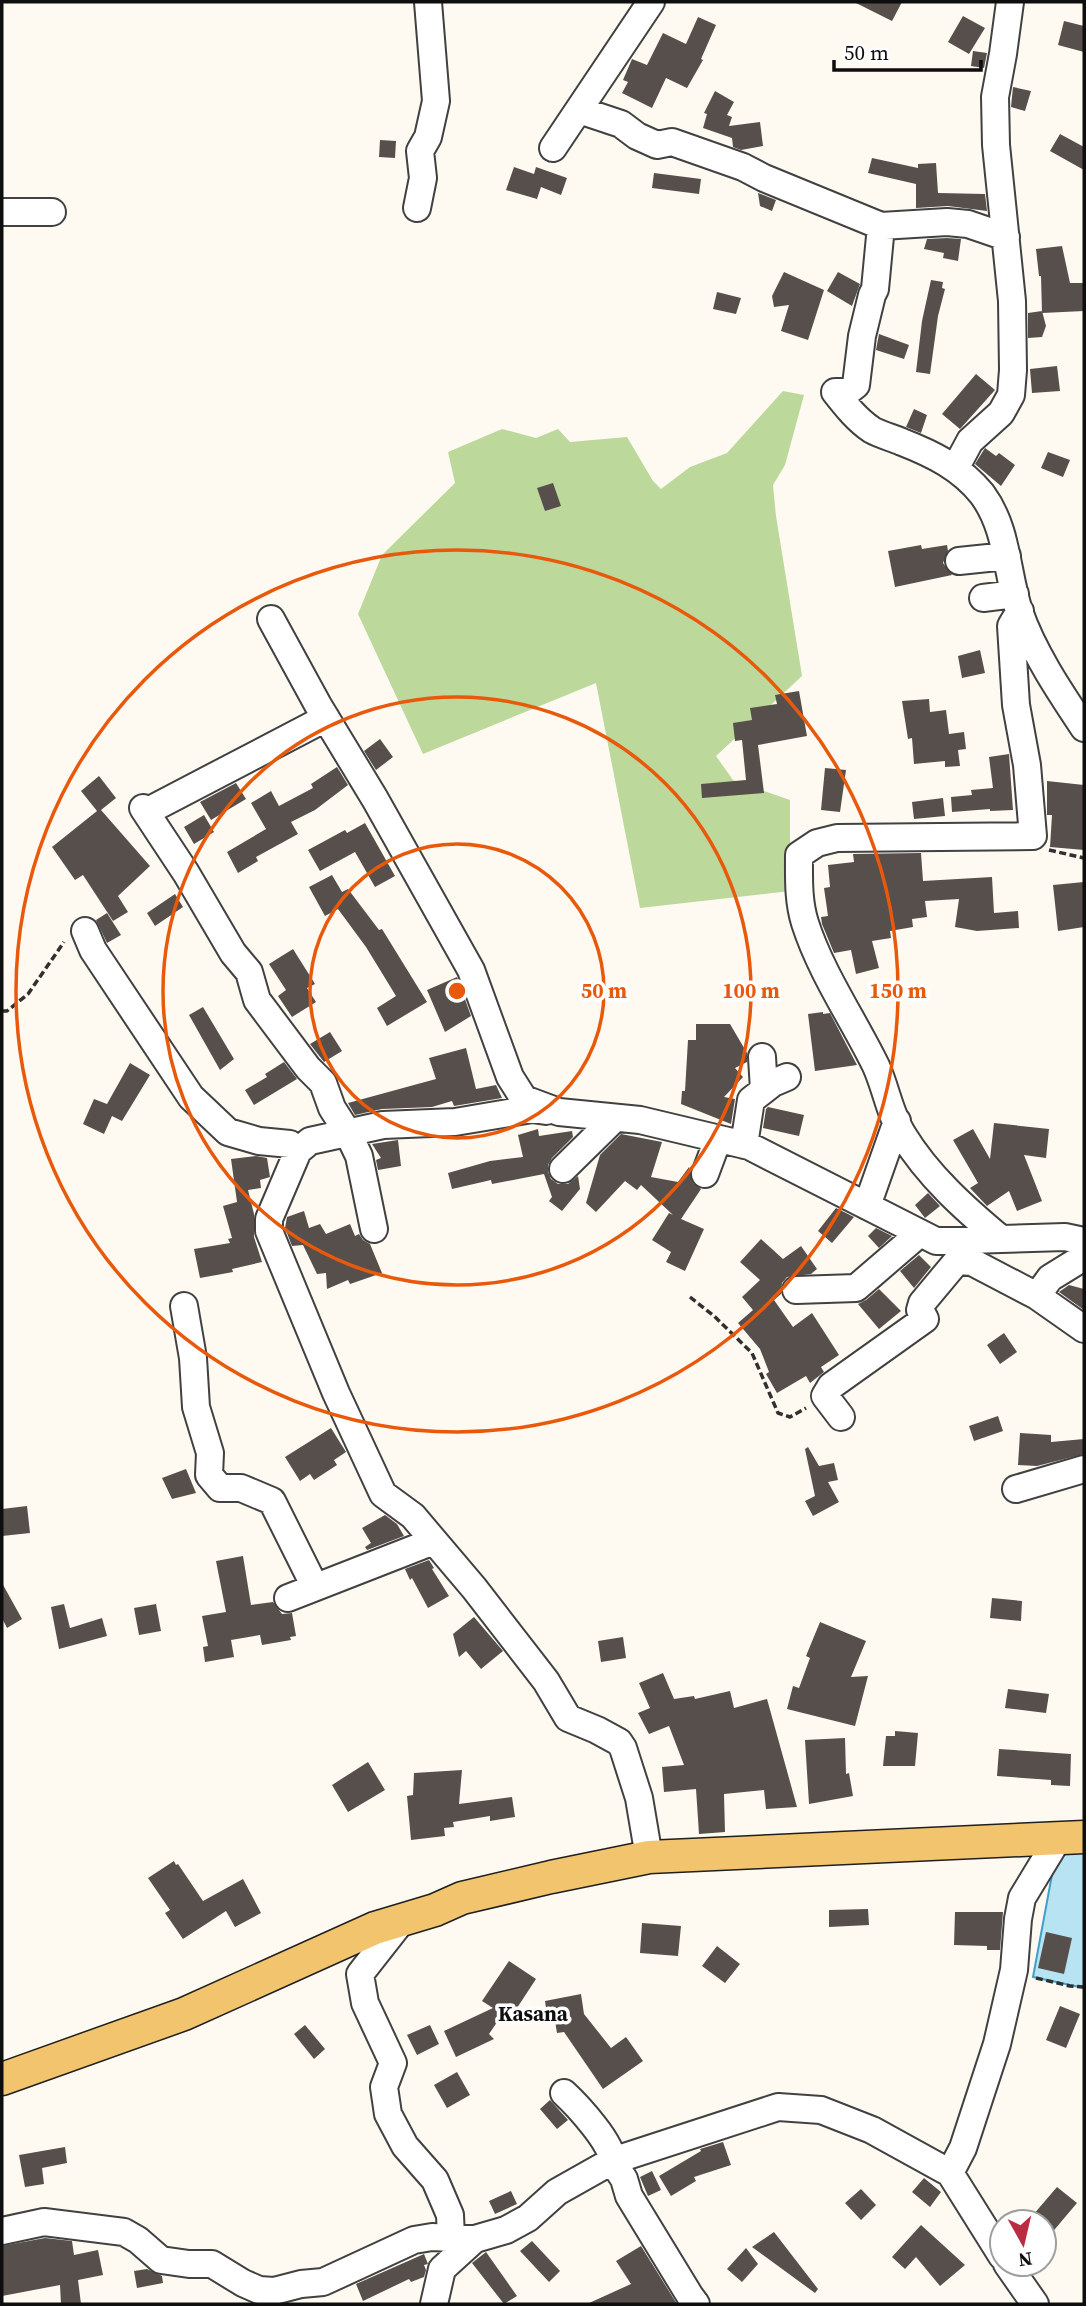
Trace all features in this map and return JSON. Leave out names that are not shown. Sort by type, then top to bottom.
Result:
[{"type":"main road","points":[[2,2079],[184,2014],[375,1928],[435,1910],[462,1898],[649,1857],[1071,1837]]},
{"type":"street","points":[[417,208],[423,178],[420,151],[428,137],[436,101],[428,2]]},
{"type":"street","points":[[956,467],[970,441],[1001,413],[1011,395],[1012,301],[996,145],[995,97],[1010,2]]},
{"type":"street","points":[[553,148],[643,4]]},
{"type":"street","points":[[579,110],[621,124],[637,136],[657,145],[672,142],[743,167],[881,226],[947,222],[968,224],[1006,237]]},
{"type":"street","points":[[2,212],[52,212]]},
{"type":"street","points":[[881,226],[875,289],[862,336],[856,385],[847,391],[835,392],[852,414],[873,430],[956,467],[982,494],[1000,525],[1018,603],[1046,667],[1084,728]]},
{"type":"street","points":[[958,561],[1007,556]]},
{"type":"street","points":[[983,598],[1018,603]]},
{"type":"street","points":[[1001,1239],[971,1214],[925,1166],[901,1133],[877,1069],[819,958],[804,922],[799,893],[799,855],[817,843],[837,838],[1033,836],[1027,765],[1016,705],[1011,626],[1018,603]]},
{"type":"street","points":[[271,619],[471,970],[510,1077],[524,1099],[559,1112]]},
{"type":"street","points":[[326,718],[145,810],[233,953],[249,972],[257,1000],[308,1068],[323,1083],[332,1108],[359,1156],[374,1229]]},
{"type":"street","points":[[85,931],[93,950],[191,1097],[228,1132],[259,1141],[290,1144],[298,1151]]},
{"type":"street","points":[[762,1057],[764,1090]]},
{"type":"street","points":[[744,1145],[751,1100],[773,1083],[787,1077]]},
{"type":"street","points":[[649,1857],[639,1798],[619,1742],[568,1718],[546,1681],[474,1588],[413,1516],[383,1494],[336,1393],[269,1231],[269,1219],[298,1151],[310,1141],[383,1125],[455,1122],[532,1109],[640,1120],[744,1145],[929,1237],[955,1265]]},
{"type":"street","points":[[563,1169],[615,1118]]},
{"type":"street","points":[[867,1206],[897,1121]]},
{"type":"street","points":[[705,1174],[718,1139]]},
{"type":"street","points":[[799,1295],[856,1288],[929,1237],[1065,1237],[1084,1241]]},
{"type":"street","points":[[1037,1296],[1050,1278],[1084,1257]]},
{"type":"street","points":[[841,1417],[825,1396],[831,1386],[925,1319],[920,1310],[922,1303],[957,1261],[972,1262],[1037,1296],[1084,1329]]},
{"type":"street","points":[[184,1306],[193,1358],[195,1407],[210,1453],[209,1475],[219,1489],[241,1488],[272,1501],[315,1587]]},
{"type":"street","points":[[1016,1489],[1084,1469]]},
{"type":"street","points":[[288,1598],[434,1541]]},
{"type":"street","points":[[950,2174],[963,2148],[997,2044],[1014,1970],[1022,1898],[1071,1837]]},
{"type":"street","points":[[404,1919],[360,1973],[365,2003],[393,2063],[384,2087],[388,2114],[405,2146],[435,2180],[463,2238]]},
{"type":"street","points":[[564,2093],[606,2142],[629,2196],[696,2304]]},
{"type":"street","points":[[2,2231],[44,2222],[124,2232],[161,2260],[212,2264],[259,2290],[274,2291],[323,2282],[414,2240],[432,2237],[463,2238],[506,2230],[528,2218],[557,2192],[612,2161],[778,2107],[799,2107],[821,2110],[872,2130],[950,2174],[988,2234]]},
{"type":"street","points":[[434,2304],[442,2269],[463,2238]]},
{"type":"street","points":[[1017,2278],[1035,2304]]},
{"type":"path","points":[[1033,836],[1047,849],[1084,858]]},
{"type":"path","points":[[2,1011],[7,1011],[28,994],[67,938],[85,931]]},
{"type":"path","points":[[690,1297],[715,1316],[752,1353],[778,1413],[790,1417],[825,1396]]},
{"type":"path","points":[[1014,1970],[1070,1986],[1084,1987]]},
{"type":"green space","points":[[783,391],[804,395],[785,465],[773,485],[802,676],[716,756],[733,780],[790,800],[790,891],[640,908],[596,683],[423,754],[358,614],[382,555],[455,483],[448,452],[502,429],[536,438],[558,429],[570,442],[627,437],[653,481],[661,489],[690,467],[727,453]]},
{"type":"water","points":[[1059,1837],[1084,1838],[1084,1988],[1033,1977]]},
{"type":"building","points":[[854,2],[902,2],[892,21]]},
{"type":"building","points":[[963,16],[985,28],[969,54],[948,42]]},
{"type":"building","points":[[698,17],[716,25],[701,59],[703,60],[687,88],[666,78],[652,108],[622,93],[628,82],[623,80],[632,59],[647,65],[663,33],[686,44]]},
{"type":"building","points":[[1064,21],[1084,26],[1084,52],[1058,45]]},
{"type":"building","points":[[973,51],[987,53],[984,68],[971,66]]},
{"type":"building","points":[[1013,87],[1031,91],[1025,111],[1011,107]]},
{"type":"building","points":[[715,91],[734,102],[727,115],[732,117],[729,126],[760,122],[763,146],[741,150],[733,147],[732,138],[703,128],[707,114],[704,113]]},
{"type":"building","points":[[1060,134],[1084,147],[1084,170],[1050,151]]},
{"type":"building","points":[[380,140],[396,141],[395,158],[379,157]]},
{"type":"building","points":[[872,158],[918,168],[918,164],[936,163],[938,193],[985,194],[987,211],[948,206],[916,208],[916,184],[868,173]]},
{"type":"building","points":[[514,167],[534,174],[536,167],[567,178],[561,195],[541,187],[537,199],[506,190]]},
{"type":"building","points":[[654,173],[701,179],[699,194],[652,188]]},
{"type":"building","points":[[758,193],[776,200],[772,211],[760,206]]},
{"type":"building","points":[[927,239],[961,239],[958,261],[943,258],[944,253],[924,249]]},
{"type":"building","points":[[1062,246],[1070,283],[1084,283],[1084,311],[1042,313],[1041,276],[1036,249]]},
{"type":"building","points":[[784,272],[824,290],[808,340],[781,331],[789,305],[774,307],[772,296]]},
{"type":"building","points":[[838,272],[860,284],[852,306],[827,291]]},
{"type":"building","points":[[931,280],[943,282],[942,288],[945,289],[938,316],[930,374],[916,372],[922,321]]},
{"type":"building","points":[[717,292],[741,298],[736,314],[713,309]]},
{"type":"building","points":[[1042,311],[1046,326],[1042,337],[1028,338],[1028,313]]},
{"type":"building","points":[[879,334],[909,345],[904,359],[876,350]]},
{"type":"building","points":[[1057,366],[1060,391],[1032,393],[1030,369]]},
{"type":"building","points":[[976,374],[995,390],[960,429],[942,414]]},
{"type":"building","points":[[914,409],[927,415],[921,433],[906,427]]},
{"type":"building","points":[[985,448],[996,456],[999,453],[1015,465],[1001,486],[975,464]]},
{"type":"building","points":[[1048,452],[1070,460],[1063,477],[1041,468]]},
{"type":"building","points":[[553,483],[561,506],[545,511],[537,488]]},
{"type":"building","points":[[921,545],[922,549],[947,545],[948,551],[943,563],[952,575],[895,587],[888,551]]},
{"type":"building","points":[[980,650],[985,673],[962,678],[958,656]]},
{"type":"building","points":[[799,691],[807,736],[758,745],[764,793],[702,798],[701,784],[746,780],[742,740],[735,741],[733,723],[752,720],[750,708],[777,704],[775,695]]},
{"type":"building","points":[[929,699],[930,712],[946,710],[949,734],[964,732],[966,749],[958,750],[960,766],[945,767],[945,761],[914,764],[912,738],[908,739],[902,701]]},
{"type":"building","points":[[380,739],[393,757],[376,770],[364,751]]},
{"type":"building","points":[[1009,754],[1013,810],[952,812],[951,797],[972,795],[971,790],[993,788],[989,757]]},
{"type":"building","points":[[337,767],[348,785],[315,810],[291,822],[298,834],[256,857],[258,861],[238,873],[227,852],[266,829],[251,803],[271,791],[279,806],[313,788],[311,784]]},
{"type":"building","points":[[825,768],[846,770],[840,812],[821,810]]},
{"type":"building","points":[[99,776],[116,798],[101,810],[150,866],[118,896],[128,912],[113,921],[83,875],[75,880],[52,847],[97,811],[81,791]]},
{"type":"building","points":[[1047,781],[1084,785],[1084,850],[1050,847],[1052,815],[1047,815]]},
{"type":"building","points":[[236,783],[246,799],[211,820],[200,802]]},
{"type":"building","points":[[943,798],[945,816],[914,819],[912,802]]},
{"type":"building","points":[[204,815],[214,832],[194,844],[184,827]]},
{"type":"building","points":[[365,823],[395,876],[375,887],[355,852],[320,871],[308,850],[345,830],[347,833]]},
{"type":"building","points":[[921,853],[923,881],[992,877],[994,913],[1018,911],[1019,928],[977,931],[955,927],[959,899],[925,901],[927,917],[912,919],[913,927],[890,931],[891,938],[872,941],[879,968],[856,974],[851,950],[834,953],[822,924],[821,917],[828,916],[824,888],[830,887],[828,865],[854,862],[853,854]]},
{"type":"building","points":[[332,875],[342,892],[348,889],[379,930],[382,929],[427,1002],[387,1026],[377,1008],[396,996],[366,947],[338,909],[325,916],[309,887]]},
{"type":"building","points":[[1084,882],[1084,927],[1058,931],[1053,885]]},
{"type":"building","points":[[175,894],[183,907],[155,926],[147,913]]},
{"type":"building","points":[[107,913],[121,935],[107,943],[96,920]]},
{"type":"building","points":[[293,949],[315,984],[307,988],[316,1002],[292,1017],[278,996],[286,990],[269,964]]},
{"type":"building","points":[[457,977],[471,1016],[445,1032],[427,990]]},
{"type":"building","points":[[203,1007],[234,1059],[220,1070],[189,1015]]},
{"type":"building","points":[[830,1013],[857,1065],[815,1071],[808,1014]]},
{"type":"building","points":[[696,1024],[730,1024],[747,1053],[747,1062],[735,1068],[743,1077],[724,1097],[735,1099],[731,1124],[681,1104],[682,1091],[685,1091],[688,1040],[696,1040]]},
{"type":"building","points":[[330,1032],[342,1051],[324,1062],[310,1044]]},
{"type":"building","points":[[466,1048],[476,1089],[496,1085],[502,1098],[454,1106],[452,1101],[432,1107],[382,1109],[355,1115],[348,1103],[436,1079],[429,1058]]},
{"type":"building","points":[[284,1062],[297,1079],[254,1105],[245,1090],[267,1077],[265,1074]]},
{"type":"building","points":[[130,1063],[150,1075],[122,1121],[112,1116],[104,1134],[83,1124],[94,1099],[107,1104]]},
{"type":"building","points":[[768,1107],[804,1115],[799,1136],[763,1128]]},
{"type":"building","points":[[994,1123],[1049,1129],[1046,1158],[1024,1155],[1042,1201],[1017,1211],[1009,1191],[987,1206],[970,1188],[978,1183],[953,1140],[973,1129],[990,1159]]},
{"type":"building","points":[[538,1129],[539,1136],[572,1131],[573,1137],[548,1165],[551,1179],[558,1184],[568,1184],[578,1176],[580,1189],[562,1211],[549,1201],[552,1197],[544,1174],[492,1184],[491,1180],[452,1189],[448,1173],[490,1161],[523,1157],[518,1135]]},
{"type":"building","points":[[621,1134],[662,1142],[651,1177],[678,1182],[689,1167],[693,1183],[701,1189],[681,1219],[704,1229],[685,1271],[666,1262],[671,1252],[652,1240],[669,1213],[673,1215],[641,1185],[637,1190],[625,1181],[596,1212],[586,1203],[600,1155]]},
{"type":"building","points":[[398,1140],[401,1166],[378,1170],[376,1160],[381,1158],[372,1144]]},
{"type":"building","points":[[256,1156],[267,1158],[270,1177],[260,1180],[261,1188],[248,1190],[254,1214],[254,1237],[262,1262],[232,1269],[233,1272],[200,1278],[194,1249],[230,1243],[228,1239],[232,1238],[223,1206],[237,1202],[231,1159]]},
{"type":"building","points":[[928,1193],[940,1206],[925,1218],[915,1205]]},
{"type":"building","points":[[836,1208],[854,1217],[832,1243],[818,1231]]},
{"type":"building","points":[[304,1211],[309,1228],[320,1224],[326,1234],[350,1224],[355,1236],[359,1234],[370,1244],[382,1273],[350,1284],[348,1280],[327,1289],[326,1273],[317,1274],[303,1245],[292,1246],[285,1228],[287,1217]]},
{"type":"building","points":[[876,1228],[892,1236],[879,1248],[868,1236]]},
{"type":"building","points":[[761,1239],[783,1259],[801,1246],[817,1269],[811,1274],[787,1277],[782,1283],[781,1294],[774,1300],[793,1327],[812,1313],[839,1355],[821,1367],[824,1372],[810,1383],[806,1376],[777,1393],[766,1374],[769,1372],[760,1349],[738,1323],[753,1310],[742,1297],[760,1280],[740,1262]]},
{"type":"building","points":[[919,1255],[931,1267],[914,1288],[900,1271]]},
{"type":"building","points":[[1069,1285],[1084,1289],[1084,1310],[1059,1292]]},
{"type":"building","points":[[879,1289],[901,1311],[879,1329],[858,1304]]},
{"type":"building","points":[[1004,1333],[1017,1352],[1000,1364],[987,1345]]},
{"type":"building","points":[[998,1416],[1003,1431],[974,1441],[969,1426]]},
{"type":"building","points":[[331,1428],[346,1452],[334,1460],[337,1465],[314,1480],[310,1474],[300,1481],[285,1457]]},
{"type":"building","points":[[1020,1433],[1051,1435],[1051,1442],[1084,1439],[1084,1454],[1037,1466],[1018,1465]]},
{"type":"building","points":[[808,1447],[819,1466],[834,1463],[838,1480],[828,1482],[839,1502],[813,1516],[805,1501],[815,1496],[805,1449]]},
{"type":"building","points":[[186,1469],[196,1493],[172,1499],[162,1478]]},
{"type":"building","points":[[27,1506],[30,1533],[2,1536],[2,1509]]},
{"type":"building","points":[[385,1515],[397,1524],[404,1536],[367,1550],[365,1547],[371,1543],[362,1528]]},
{"type":"building","points":[[243,1556],[251,1605],[273,1602],[282,1614],[292,1613],[296,1636],[290,1637],[291,1640],[262,1645],[260,1635],[231,1640],[234,1657],[205,1662],[203,1647],[208,1646],[202,1616],[226,1612],[216,1561]]},
{"type":"building","points":[[429,1560],[449,1596],[428,1608],[405,1569]]},
{"type":"building","points":[[2,1583],[22,1619],[7,1628],[2,1618]]},
{"type":"building","points":[[992,1598],[1022,1601],[1021,1621],[990,1618]]},
{"type":"building","points":[[64,1604],[70,1628],[102,1618],[107,1636],[59,1649],[51,1607]]},
{"type":"building","points":[[156,1604],[161,1631],[139,1635],[134,1608]]},
{"type":"building","points":[[474,1617],[503,1651],[481,1669],[466,1651],[459,1657],[453,1634]]},
{"type":"building","points":[[820,1622],[866,1641],[851,1677],[868,1676],[855,1726],[787,1709],[793,1686],[799,1688],[810,1658],[806,1656]]},
{"type":"building","points":[[623,1637],[626,1658],[601,1662],[598,1641]]},
{"type":"building","points":[[663,1673],[674,1699],[694,1696],[695,1699],[730,1691],[734,1708],[767,1699],[797,1807],[766,1809],[764,1790],[724,1794],[725,1832],[699,1834],[696,1789],[664,1792],[662,1767],[684,1765],[669,1726],[649,1734],[638,1713],[650,1708],[639,1683]]},
{"type":"building","points":[[1008,1689],[1049,1694],[1046,1713],[1005,1708]]},
{"type":"building","points":[[895,1731],[918,1733],[915,1766],[883,1766],[886,1736],[895,1736]]},
{"type":"building","points":[[845,1738],[846,1774],[849,1773],[853,1796],[809,1804],[805,1740]]},
{"type":"building","points":[[999,1749],[1071,1754],[1070,1786],[1051,1785],[1051,1780],[997,1776]]},
{"type":"building","points":[[368,1762],[385,1790],[348,1812],[332,1785]]},
{"type":"building","points":[[462,1770],[459,1804],[512,1797],[515,1817],[490,1821],[490,1816],[453,1822],[454,1827],[444,1828],[445,1836],[411,1840],[407,1796],[413,1795],[414,1773]]},
{"type":"building","points":[[174,1861],[203,1901],[243,1879],[261,1913],[235,1927],[226,1911],[183,1939],[165,1913],[170,1910],[148,1878]]},
{"type":"building","points":[[868,1909],[869,1925],[829,1927],[829,1910]]},
{"type":"building","points":[[955,1912],[1003,1912],[1000,1950],[987,1950],[987,1946],[954,1945]]},
{"type":"building","points":[[642,1923],[681,1926],[678,1956],[640,1953]]},
{"type":"building","points":[[1046,1932],[1072,1938],[1064,1974],[1038,1968]]},
{"type":"building","points":[[717,1946],[740,1964],[725,1983],[702,1966]]},
{"type":"building","points":[[509,1961],[536,1979],[517,2008],[510,2003],[489,2034],[494,2039],[456,2057],[444,2031],[493,2008],[482,2001]]},
{"type":"building","points":[[581,1994],[584,2014],[611,2048],[626,2037],[643,2061],[603,2089],[564,2032],[557,2033],[555,2021],[548,2022],[545,2001]]},
{"type":"building","points":[[1060,2006],[1080,2014],[1066,2048],[1046,2040]]},
{"type":"building","points":[[305,2025],[325,2049],[314,2059],[294,2034]]},
{"type":"building","points":[[430,2025],[439,2044],[417,2055],[407,2035]]},
{"type":"building","points":[[457,2072],[470,2095],[447,2108],[434,2085]]},
{"type":"building","points":[[550,2100],[568,2120],[557,2129],[540,2109]]},
{"type":"building","points":[[723,2142],[731,2165],[694,2177],[696,2181],[671,2196],[659,2176],[701,2151],[700,2149]]},
{"type":"building","points":[[65,2147],[67,2163],[42,2168],[44,2184],[25,2187],[19,2155]]},
{"type":"building","points":[[652,2171],[661,2190],[648,2196],[640,2177]]},
{"type":"building","points":[[924,2178],[941,2192],[930,2207],[912,2192]]},
{"type":"building","points":[[1057,2187],[1077,2203],[1058,2225],[1058,2208],[1039,2208]]},
{"type":"building","points":[[861,2189],[876,2205],[861,2220],[845,2203]]},
{"type":"building","points":[[511,2191],[517,2204],[495,2214],[489,2201]]},
{"type":"building","points":[[921,2225],[965,2265],[940,2286],[916,2257],[905,2269],[892,2257]]},
{"type":"building","points":[[774,2232],[818,2289],[815,2293],[752,2247]]},
{"type":"building","points":[[45,2238],[72,2241],[74,2255],[98,2250],[103,2275],[78,2280],[81,2304],[61,2304],[60,2285],[2,2296],[2,2246]]},
{"type":"building","points":[[532,2241],[560,2271],[549,2282],[520,2251]]},
{"type":"building","points":[[641,2246],[677,2304],[587,2304],[631,2284],[616,2261]]},
{"type":"building","points":[[746,2248],[758,2264],[742,2282],[727,2269]]},
{"type":"building","points":[[486,2252],[517,2296],[504,2304],[472,2263]]},
{"type":"building","points":[[424,2254],[428,2264],[424,2265],[424,2277],[411,2282],[409,2279],[363,2301],[356,2284]]},
{"type":"building","points":[[147,2269],[162,2276],[163,2283],[137,2288],[134,2271]]},
{"type":"district","name":"Kasana","points":[[533,2013]]}]
